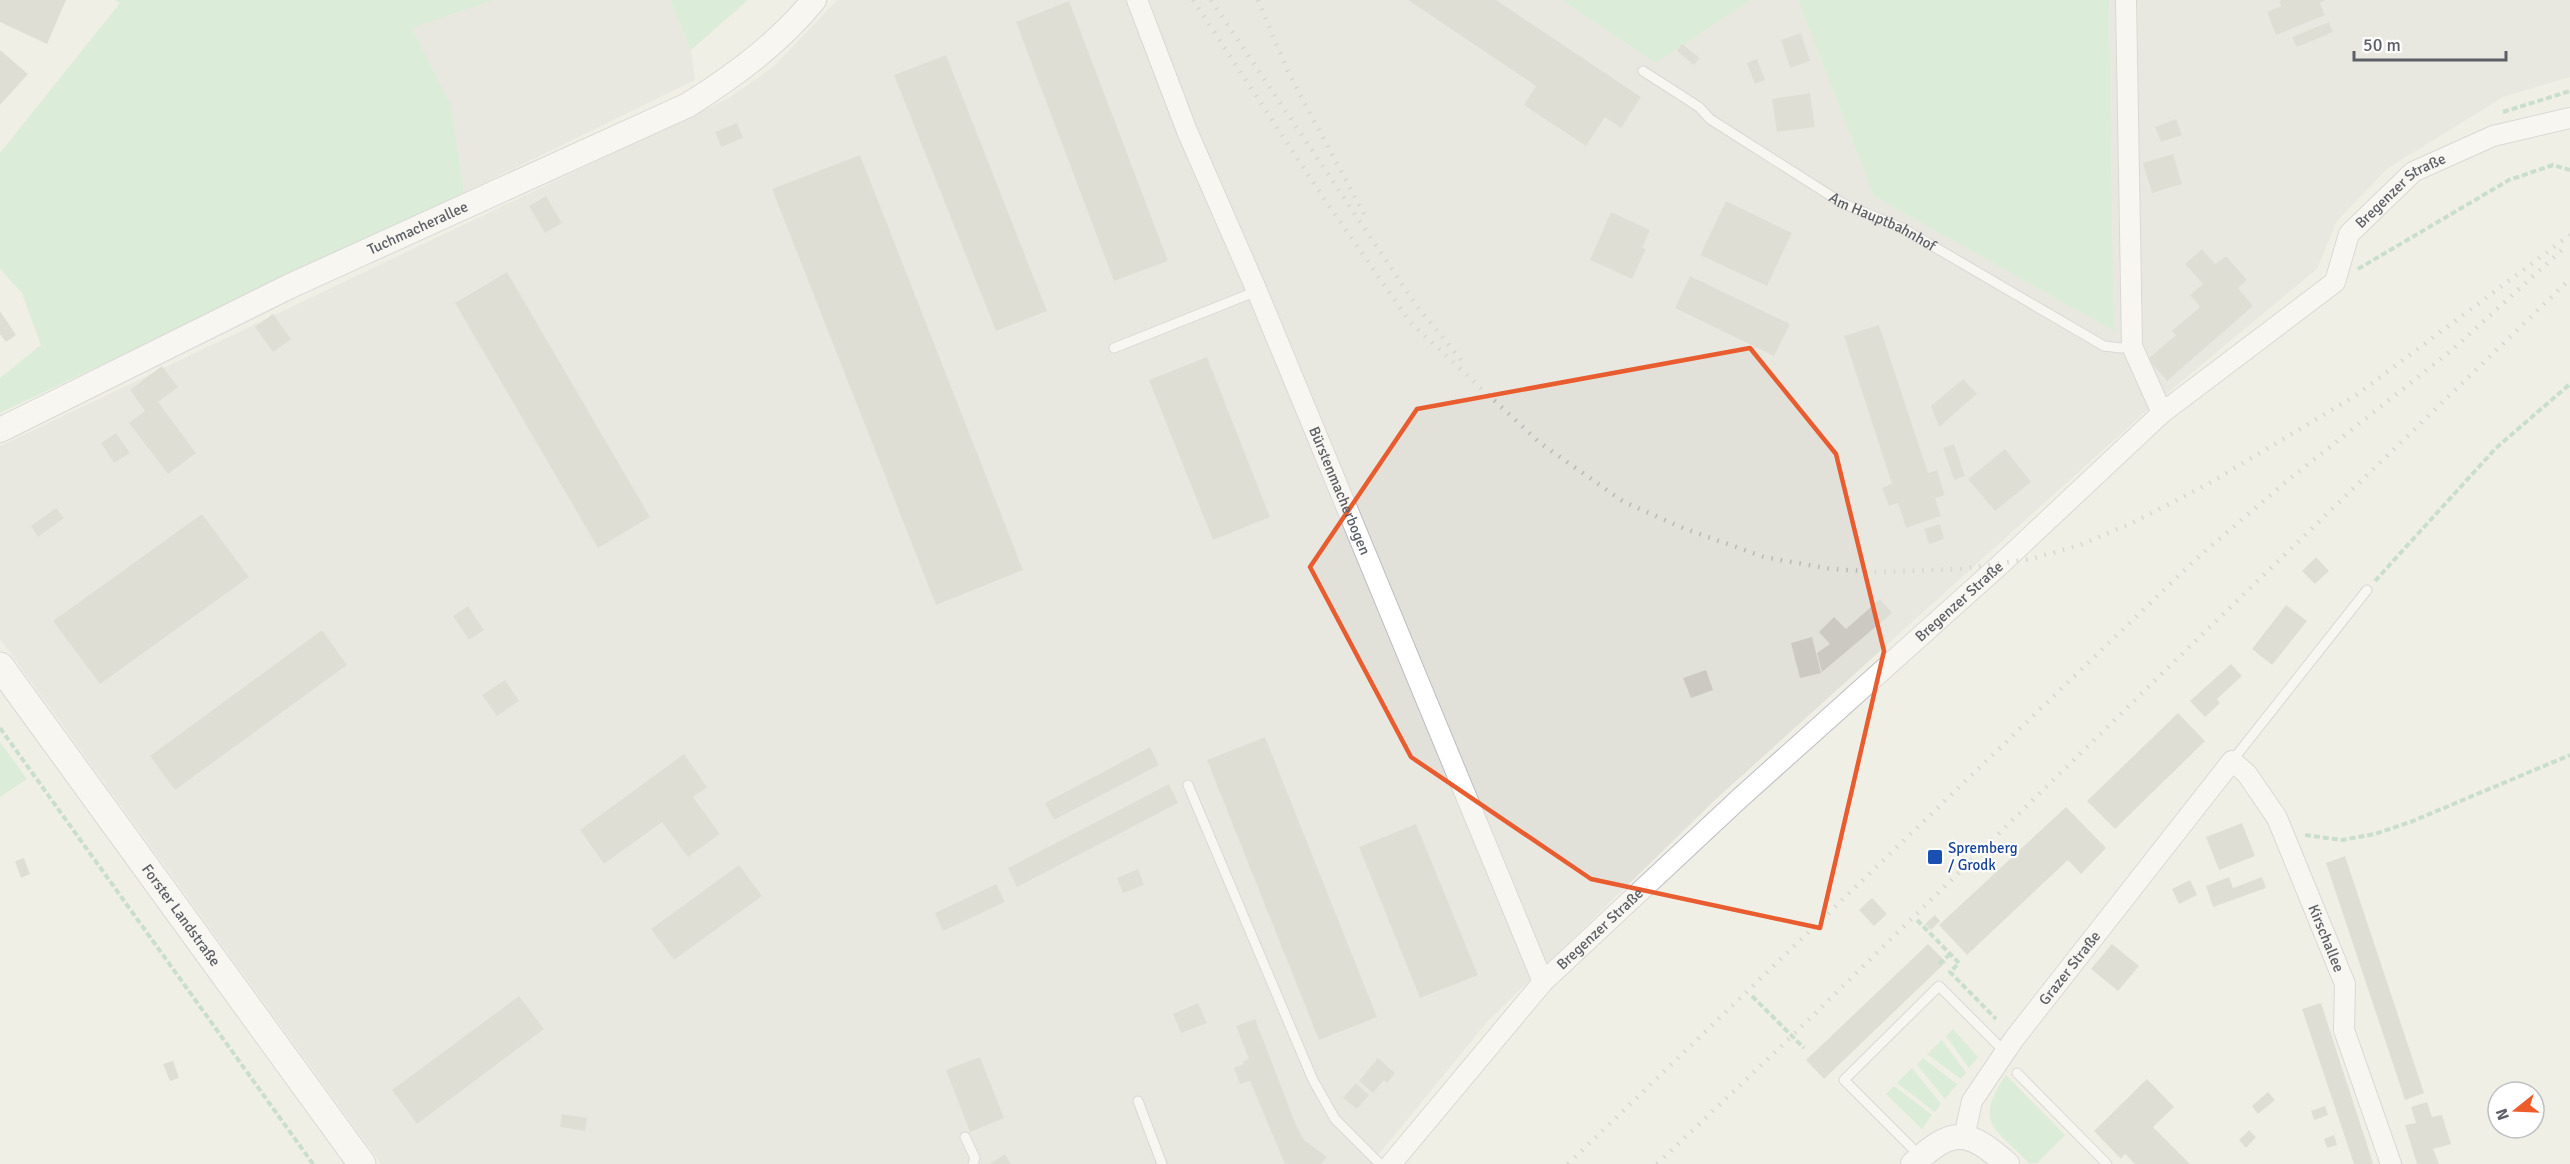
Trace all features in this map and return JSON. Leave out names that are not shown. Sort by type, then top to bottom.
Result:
[{"type":"main road","name":"Forster Landstraße","points":[[0,666],[362,1164]]},
{"type":"street","name":"Tuchmacherallee","points":[[0,430],[288,287],[688,105],[727,81],[763,51],[814,0]]},
{"type":"street","name":"Bürstenmacherbogen","points":[[1137,0],[1187,131],[1257,291],[1543,982]]},
{"type":"street","points":[[2126,0],[2132,346],[2162,413]]},
{"type":"street","name":"Bregenzer Straße","points":[[1391,1164],[1543,982],[1749,790],[2002,563],[2162,413],[2335,282],[2349,234],[2413,172],[2493,136],[2570,118]]},
{"type":"street","name":"Kirschallee","points":[[2232,761],[2247,774],[2277,818],[2345,984],[2344,1030],[2391,1164]]},
{"type":"street","name":"Grazer Straße","points":[[1964,1137],[1972,1101],[2009,1046],[2232,761]]},
{"type":"street","points":[[1915,1162],[1943,1139],[1952,1136],[1976,1140],[2007,1164]]},
{"type":"lane","name":"Am Hauptbahnhof","points":[[1643,71],[1699,107],[1710,119],[1842,203],[1902,228],[2104,346],[2121,348],[2132,346]]},
{"type":"lane","points":[[1114,348],[1257,291]]},
{"type":"lane","points":[[2232,761],[2367,590]]},
{"type":"lane","points":[[1188,785],[1313,1080],[1335,1119],[1380,1164]]},
{"type":"lane","points":[[1915,1162],[1844,1080],[1939,986],[2009,1046]]},
{"type":"lane","points":[[2017,1073],[2107,1164]]},
{"type":"lane","points":[[1138,1101],[1162,1164]]},
{"type":"lane","points":[[965,1137],[975,1158],[973,1164]]},
{"type":"path","points":[[2335,282],[2509,180],[2553,165],[2570,170]]},
{"type":"path","points":[[2367,590],[2496,448],[2570,384]]},
{"type":"path","points":[[0,728],[313,1164]]},
{"type":"path","points":[[2277,818],[2306,835],[2342,840],[2375,834],[2413,821],[2570,755]]},
{"type":"path","points":[[1917,920],[1959,963],[1950,972],[2009,1046]]},
{"type":"path","points":[[1940,964],[1950,954]]},
{"type":"path","points":[[1752,996],[1804,1048]]},
{"type":"highlighted area","points":[[1750,348],[1836,454],[1884,651],[1820,928],[1591,879],[1411,757],[1310,567],[1417,409]]},
{"type":"shaded area","points":[[494,0],[670,0],[691,50],[695,80],[464,193],[451,105],[412,28]]},
{"type":"shaded area","points":[[837,0],[1562,0],[1656,63],[1751,0],[1798,0],[1874,196],[2114,331],[2109,0],[2570,0],[2570,77],[2503,97],[2387,169],[2337,221],[2317,269],[2152,406],[1716,799],[1487,1022],[1371,1164],[381,1164],[0,639],[0,446],[729,98],[773,67]]},
{"type":"green space","points":[[114,0],[494,0],[412,28],[451,105],[464,193],[0,413],[0,378],[41,345],[22,293],[0,269],[0,153],[120,3]]},
{"type":"green space","points":[[670,0],[748,0],[691,50]]},
{"type":"green space","points":[[1562,0],[1751,0],[1656,63]]},
{"type":"green space","points":[[1798,0],[2109,0],[2114,331],[1874,196]]},
{"type":"green space","points":[[0,742],[27,779],[0,797]]},
{"type":"green space","points":[[1953,1029],[1978,1057],[1969,1068],[1946,1036]]},
{"type":"green space","points":[[1942,1040],[1966,1073],[1961,1079],[1927,1054]]},
{"type":"green space","points":[[1923,1058],[1957,1084],[1945,1099],[1917,1065]]},
{"type":"green space","points":[[1912,1068],[1941,1104],[1935,1112],[1897,1083]]},
{"type":"green space","points":[[2006,1075],[2065,1135],[2037,1163],[2029,1163],[1992,1124],[1991,1104]]},
{"type":"green space","points":[[1894,1086],[1932,1115],[1922,1129],[1886,1094]]},
{"type":"building","points":[[0,0],[66,0],[47,44],[0,22]]},
{"type":"building","points":[[1408,0],[1496,0],[1641,97],[1621,128],[1605,117],[1586,146],[1524,105],[1536,86]]},
{"type":"building","points":[[2326,0],[2320,3],[2325,15],[2276,35],[2267,12],[2281,6],[2279,1]]},
{"type":"building","points":[[1069,1],[1168,261],[1114,281],[1016,22]]},
{"type":"building","points":[[2329,22],[2333,32],[2297,47],[2292,37]]},
{"type":"building","points":[[1801,33],[1810,61],[1790,68],[1781,40]]},
{"type":"building","points":[[1682,44],[1700,58],[1694,65],[1677,51]]},
{"type":"building","points":[[0,50],[28,74],[0,105]]},
{"type":"building","points":[[946,55],[1047,311],[996,331],[894,75]]},
{"type":"building","points":[[1757,59],[1765,80],[1755,84],[1747,63]]},
{"type":"building","points":[[1810,93],[1815,127],[1777,132],[1772,99]]},
{"type":"building","points":[[2176,119],[2182,135],[2161,142],[2155,127]]},
{"type":"building","points":[[737,123],[743,138],[721,147],[715,132]]},
{"type":"building","points":[[2173,154],[2182,184],[2152,193],[2143,163]]},
{"type":"building","points":[[860,155],[1023,570],[936,605],[772,189]]},
{"type":"building","points":[[546,196],[562,223],[545,233],[529,206]]},
{"type":"building","points":[[1726,201],[1792,233],[1767,286],[1700,255]]},
{"type":"building","points":[[1611,212],[1650,230],[1642,248],[1646,249],[1632,279],[1590,260]]},
{"type":"building","points":[[2202,249],[2215,264],[2226,256],[2247,280],[2238,288],[2253,306],[2167,381],[2148,359],[2176,335],[2172,331],[2200,307],[2190,295],[2203,284],[2185,264]]},
{"type":"building","points":[[507,272],[650,517],[598,548],[455,303]]},
{"type":"building","points":[[1690,276],[1790,324],[1774,356],[1675,308]]},
{"type":"building","points":[[0,311],[16,335],[6,342],[0,334]]},
{"type":"building","points":[[273,314],[291,339],[273,352],[255,327]]},
{"type":"building","points":[[1879,325],[1928,473],[1937,470],[1945,495],[1935,498],[1941,516],[1906,528],[1898,503],[1889,506],[1882,488],[1892,484],[1844,336]]},
{"type":"building","points":[[1207,357],[1270,517],[1213,540],[1149,380]]},
{"type":"building","points":[[162,366],[178,387],[158,402],[196,453],[168,474],[129,423],[145,411],[130,390]]},
{"type":"building","points":[[1963,379],[1977,394],[1939,427],[1931,406]]},
{"type":"building","points":[[116,433],[130,453],[114,463],[101,443]]},
{"type":"building","points":[[1954,444],[1965,476],[1954,480],[1943,448]]},
{"type":"building","points":[[2005,449],[2031,482],[1995,511],[1968,479]]},
{"type":"building","points":[[56,508],[64,518],[38,537],[31,526]]},
{"type":"building","points":[[202,514],[249,577],[100,684],[53,621]]},
{"type":"building","points":[[1940,524],[1944,539],[1929,544],[1924,529]]},
{"type":"building","points":[[2316,557],[2329,571],[2315,584],[2302,571]]},
{"type":"building","points":[[1880,599],[1892,613],[1822,672],[1817,653],[1830,644],[1819,632],[1834,617],[1846,629]]},
{"type":"building","points":[[2286,605],[2307,621],[2272,665],[2252,649]]},
{"type":"building","points":[[468,606],[484,630],[469,640],[453,616]]},
{"type":"building","points":[[322,630],[347,665],[175,790],[150,756]]},
{"type":"building","points":[[1812,637],[1821,673],[1800,678],[1791,643]]},
{"type":"building","points":[[2231,664],[2242,676],[2217,699],[2220,703],[2205,717],[2190,701]]},
{"type":"building","points":[[1706,670],[1713,690],[1691,698],[1683,678]]},
{"type":"building","points":[[505,680],[519,701],[497,716],[482,695]]},
{"type":"building","points":[[2178,713],[2205,741],[2115,829],[2087,801]]},
{"type":"building","points":[[1265,737],[1377,1017],[1319,1040],[1207,760]]},
{"type":"building","points":[[1150,747],[1159,765],[1054,820],[1045,803]]},
{"type":"building","points":[[684,754],[707,787],[693,797],[720,834],[688,857],[662,822],[604,864],[580,830]]},
{"type":"building","points":[[1169,784],[1178,803],[1017,887],[1008,868]]},
{"type":"building","points":[[2066,807],[2106,848],[2081,874],[2068,860],[1967,955],[1939,925]]},
{"type":"building","points":[[2242,823],[2255,856],[2219,870],[2206,837]]},
{"type":"building","points":[[1416,824],[1478,975],[1420,998],[1359,847]]},
{"type":"building","points":[[2345,856],[2424,1093],[2405,1100],[2326,863]]},
{"type":"building","points":[[24,858],[30,874],[21,878],[15,861]]},
{"type":"building","points":[[739,865],[762,896],[674,960],[651,929]]},
{"type":"building","points":[[1138,869],[1144,885],[1123,893],[1117,878]]},
{"type":"building","points":[[2229,877],[2233,888],[2262,877],[2266,888],[2213,907],[2206,886]]},
{"type":"building","points":[[2190,880],[2197,895],[2179,904],[2172,889]]},
{"type":"building","points":[[996,884],[1005,902],[943,931],[935,913]]},
{"type":"building","points":[[1872,898],[1887,914],[1874,926],[1859,910]]},
{"type":"building","points":[[1935,915],[1940,921],[1931,930],[1925,924]]},
{"type":"building","points":[[1928,944],[1946,962],[1824,1079],[1806,1060]]},
{"type":"building","points":[[2112,944],[2139,966],[2118,991],[2091,969]]},
{"type":"building","points":[[519,996],[544,1029],[417,1124],[392,1090]]},
{"type":"building","points":[[1198,1003],[1207,1023],[1181,1033],[1173,1014]]},
{"type":"building","points":[[2321,1003],[2373,1164],[2354,1164],[2302,1009]]},
{"type":"building","points":[[1255,1019],[1296,1125],[1304,1140],[1327,1157],[1321,1164],[1285,1164],[1250,1081],[1240,1084],[1234,1068],[1249,1059],[1236,1026]]},
{"type":"building","points":[[980,1057],[1004,1118],[970,1132],[946,1070]]},
{"type":"building","points":[[1378,1058],[1395,1073],[1387,1083],[1384,1080],[1373,1093],[1359,1081]]},
{"type":"building","points":[[173,1061],[179,1078],[170,1081],[163,1064]]},
{"type":"building","points":[[2147,1079],[2174,1107],[2153,1127],[2190,1164],[2135,1164],[2125,1154],[2121,1159],[2094,1131]]},
{"type":"building","points":[[1356,1083],[1369,1095],[1357,1109],[1343,1098]]},
{"type":"building","points":[[2268,1092],[2275,1100],[2258,1114],[2252,1106]]},
{"type":"building","points":[[2427,1102],[2432,1117],[2442,1115],[2451,1144],[2433,1149],[2439,1164],[2417,1164],[2405,1125],[2416,1123],[2411,1107]]},
{"type":"building","points":[[2325,1106],[2328,1115],[2314,1120],[2311,1111]]},
{"type":"building","points":[[562,1114],[587,1118],[585,1131],[560,1127]]},
{"type":"building","points":[[2249,1130],[2256,1137],[2246,1148],[2239,1140]]},
{"type":"building","points":[[2334,1135],[2337,1145],[2327,1148],[2324,1139]]},
{"type":"building","points":[[1005,1154],[1011,1164],[990,1164]]},
{"type":"railway","points":[[1193,0],[1321,194],[1410,322],[1540,443],[1624,502],[1683,528],[1764,557],[1831,569],[1880,572],[1960,569],[2031,559],[2080,545],[2132,523],[2208,484],[2355,396],[2570,235]]},
{"type":"railway","points":[[1211,0],[1416,305],[1463,362]]},
{"type":"railway","points":[[1258,0],[1288,72],[1364,214]]},
{"type":"railway","points":[[1568,1164],[2195,560],[2287,481],[2452,350],[2563,249]]},
{"type":"railway","points":[[1657,1164],[1792,1036],[2570,279]]},
{"type":"place","name":"Spremberg / Grodk","points":[[1935,857]]}]
